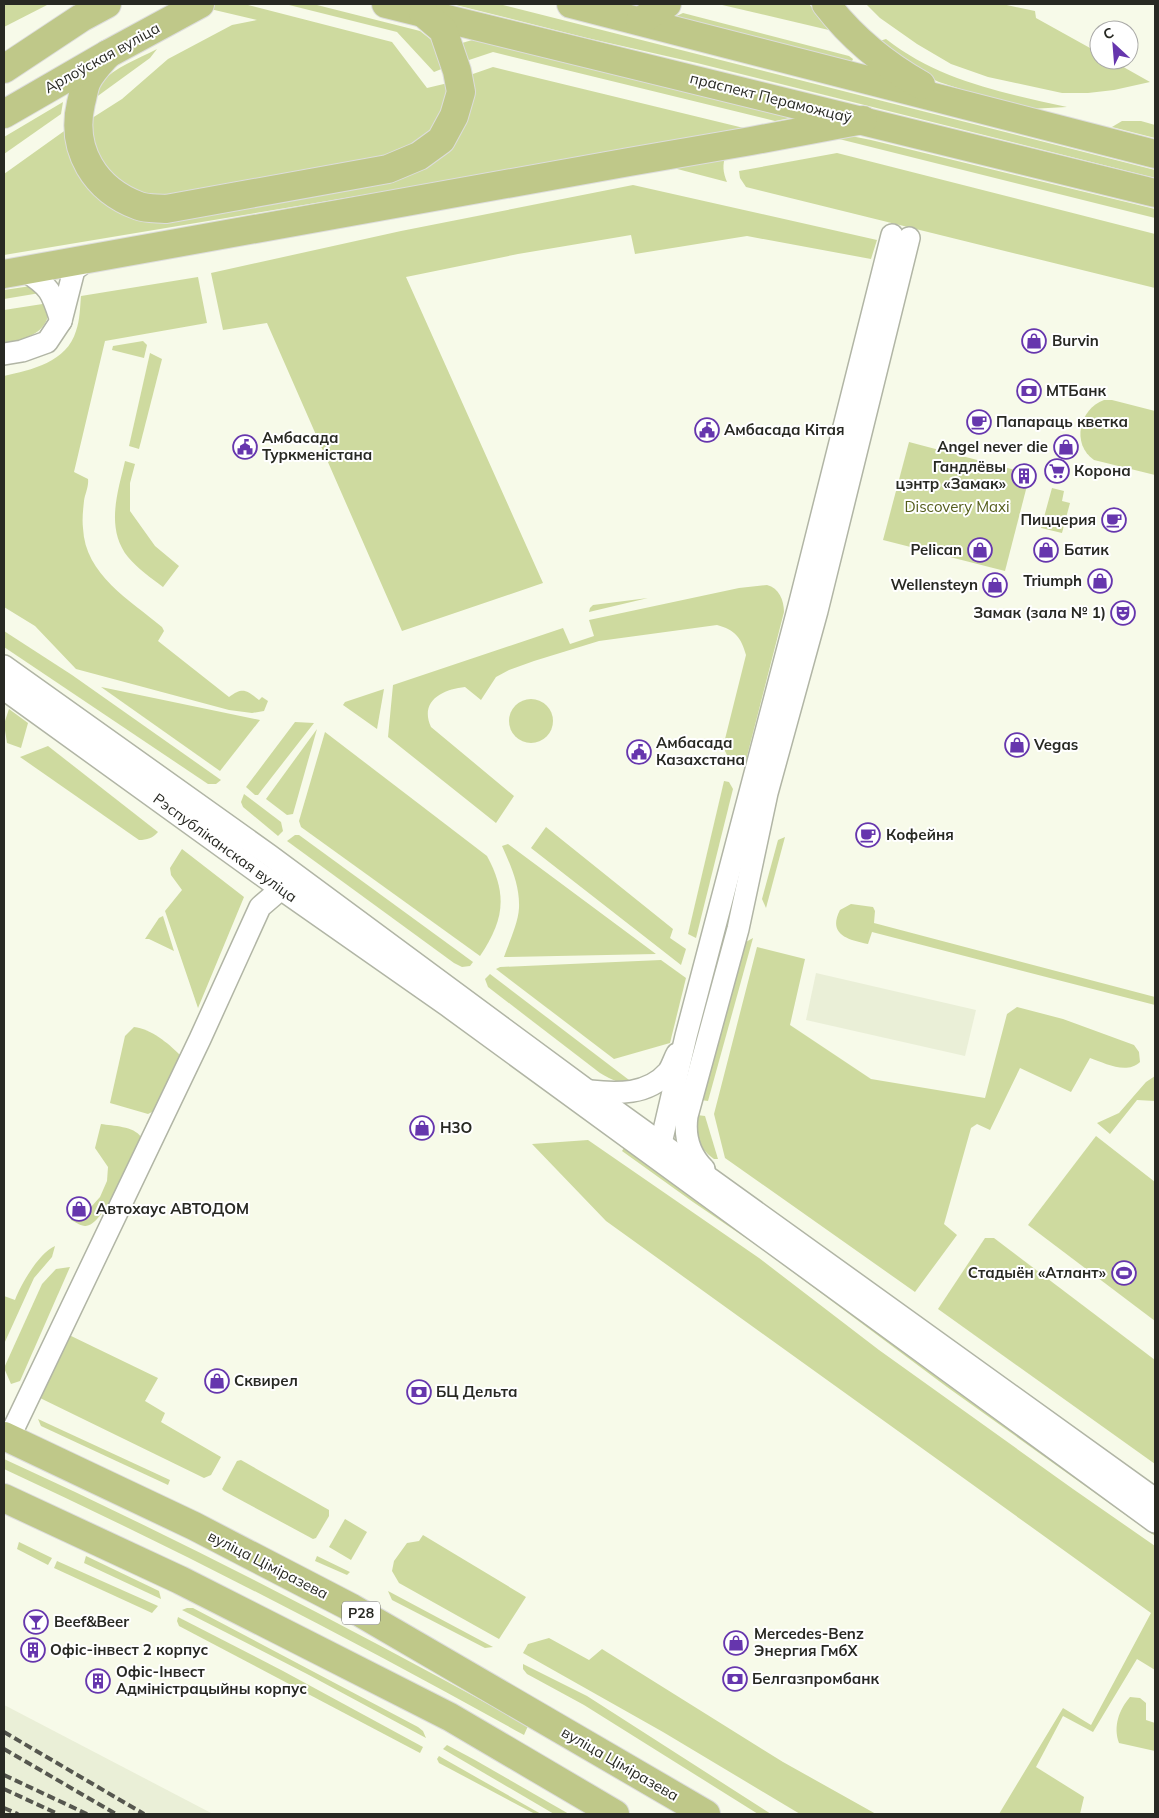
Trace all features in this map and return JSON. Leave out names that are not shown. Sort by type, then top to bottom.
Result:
[{"type":"main road","points":[[4,69],[82,18],[107,4]]},
{"type":"main road","name":"Арлоўская вуліца","points":[[4,114],[200,4]]},
{"type":"main road","name":"праспект Пераможцаў","points":[[386,4],[1155,193]]},
{"type":"main road","points":[[572,4],[1155,154]]},
{"type":"main road","points":[[640,21],[667,4]]},
{"type":"main road","points":[[826,4],[862,44],[900,72],[951,101]]},
{"type":"main road","points":[[108,54],[86,81],[78,114],[78,134],[82,156],[106,187],[122,198],[141,207],[166,209],[388,169],[419,156],[441,140],[454,116],[461,92],[457,71],[443,30],[423,13]]},
{"type":"main road","points":[[14,272],[751,142],[863,120]]},
{"type":"main road","name":"вуліца Ціміразева","points":[[6,1437],[194,1526],[352,1608],[706,1814]]},
{"type":"main road","points":[[4,1498],[180,1580],[450,1717],[615,1814]]},
{"type":"street","points":[[663,1151],[686,1036],[799,606],[900,237],[817,610],[767,793],[738,929],[694,1085],[686,1127],[691,1152],[699,1164],[726,1191]]},
{"type":"street","points":[[4,354],[22,351],[47,342],[61,321],[74,270],[86,260]]},
{"type":"street","points":[[14,272],[42,280],[52,292],[61,321]]},
{"type":"street","points":[[4,666],[269,855],[588,1091],[663,1151],[1155,1522]]},
{"type":"street","name":"Рэспубліканская вуліца","points":[[4,689],[281,889],[448,1006],[663,1151]]},
{"type":"street","points":[[6,1437],[193,1055],[260,907],[281,889]]},
{"type":"street","points":[[588,1091],[635,1092],[656,1081],[668,1071],[686,1036]]},
{"type":"street","points":[[663,1151],[686,1127]]},
{"type":"street","points":[[663,1151],[726,1191],[990,1378],[1155,1499]]},
{"type":"shaded area","points":[[816,973],[976,1010],[965,1056],[806,1020]]},
{"type":"shaded area","points":[[4,1705],[10,1708],[213,1814],[4,1814]]},
{"type":"green space","points":[[4,4],[49,4],[4,27]]},
{"type":"green space","points":[[189,4],[244,4],[392,42],[427,88],[448,83],[444,110],[436,132],[407,154],[170,199],[126,188],[108,172],[94,152],[89,120],[122,99],[168,59],[232,25],[257,20]]},
{"type":"green space","points":[[285,4],[313,4],[420,31],[434,42],[444,68],[434,72],[397,32]]},
{"type":"green space","points":[[452,4],[499,4],[1155,170],[1155,178],[697,63]]},
{"type":"green space","points":[[718,4],[809,4],[833,31]]},
{"type":"green space","points":[[866,4],[1002,4],[1035,11],[1036,18],[1089,47],[1089,70],[1129,70],[1150,82],[1114,90],[1062,93],[988,77],[951,64],[917,44],[880,18]]},
{"type":"green space","points":[[683,13],[849,56],[853,59],[851,63],[672,18]]},
{"type":"green space","points":[[479,38],[795,117],[775,121],[493,52],[466,61],[462,43]]},
{"type":"green space","points":[[886,39],[927,65],[949,75],[995,90],[1067,107],[1029,109],[939,82],[917,72],[876,42]]},
{"type":"green space","points":[[157,49],[150,58],[95,98],[101,83],[113,72]]},
{"type":"green space","points":[[493,67],[752,130],[4,255],[4,174],[67,129],[154,220],[404,178],[444,152],[470,75]]},
{"type":"green space","points":[[63,102],[61,114],[4,154],[4,137]]},
{"type":"green space","points":[[1122,121],[1141,121],[1155,125],[1155,138],[1112,127]]},
{"type":"green space","points":[[823,135],[851,136],[871,140],[1155,209],[1155,218]]},
{"type":"green space","points":[[837,153],[1155,234],[1155,288],[746,187],[740,178],[739,171]]},
{"type":"green space","points":[[726,155],[724,168],[727,182],[662,165]]},
{"type":"green space","points":[[633,185],[877,240],[871,259],[747,236],[635,254],[631,235],[518,254],[406,277],[543,583],[402,631],[267,323],[223,330],[211,273],[401,231]]},
{"type":"green space","points":[[198,277],[207,323],[105,341],[74,472],[88,479],[83,528],[86,545],[100,573],[123,596],[162,627],[164,631],[158,641],[229,697],[244,691],[259,700],[262,697],[268,701],[264,711],[252,713],[229,710],[76,669],[35,626],[4,607],[4,376],[47,363],[65,350],[71,342],[77,327],[81,296]]},
{"type":"green space","points":[[31,286],[46,292],[4,299],[4,290]]},
{"type":"green space","points":[[49,303],[49,313],[42,328],[29,336],[4,344],[4,310]]},
{"type":"green space","points":[[143,341],[147,345],[144,358],[112,350],[113,346]]},
{"type":"green space","points":[[150,353],[162,359],[139,449],[129,446]]},
{"type":"green space","points":[[1104,400],[1112,400],[1155,411],[1155,475],[1094,460],[1087,453],[1082,445],[1081,427],[1089,411]]},
{"type":"green space","name":"Discovery Maxi","points":[[909,442],[1030,474],[1005,571],[883,540]]},
{"type":"green space","points":[[125,461],[135,464],[130,483],[130,511],[155,546],[179,566],[163,587],[128,557],[121,546],[117,534],[115,510]]},
{"type":"green space","name":"Discovery Maxi","points":[[1052,488],[1064,491],[1062,501],[1070,503],[1062,533],[1041,528]]},
{"type":"green space","points":[[767,585],[775,589],[780,595],[784,612],[745,764],[730,761],[723,747],[746,655],[742,643],[736,635],[728,629],[717,625],[599,641],[509,670],[496,677],[481,700],[465,687],[449,690],[435,698],[428,710],[431,727],[514,796],[496,823],[388,737],[393,685],[563,628],[570,644],[594,636],[589,620],[739,588]]},
{"type":"green space","points":[[648,598],[589,612],[593,605]]},
{"type":"green space","points":[[4,631],[72,675],[221,780],[216,784],[208,784],[4,647]]},
{"type":"green space","points":[[101,687],[260,720],[220,771]]},
{"type":"green space","points":[[384,689],[377,729],[343,705],[345,702]]},
{"type":"green space","points":[[531,699],[543,703],[549,709],[553,721],[549,733],[543,739],[531,743],[519,739],[513,733],[509,721],[513,709],[519,703]]},
{"type":"green space","points":[[9,709],[28,723],[21,748],[7,743],[4,724]]},
{"type":"green space","points":[[295,722],[314,723],[258,795],[255,795],[246,787]]},
{"type":"green space","points":[[317,729],[293,814],[287,815],[266,799]]},
{"type":"green space","points":[[325,732],[487,856],[498,883],[500,907],[494,931],[480,956],[301,827],[299,821]]},
{"type":"green space","points":[[48,746],[158,832],[150,838],[139,840],[20,757]]},
{"type":"green space","points":[[724,781],[729,782],[733,789],[696,938],[688,934]]},
{"type":"green space","points":[[244,794],[281,822],[283,831],[278,836],[243,807],[241,802]]},
{"type":"green space","points":[[546,827],[673,929],[670,938],[686,949],[681,965],[531,848]]},
{"type":"green space","points":[[295,835],[299,835],[473,962],[470,966],[462,967],[454,963],[287,841]]},
{"type":"green space","points":[[785,837],[766,908],[762,899],[778,840]]},
{"type":"green space","points":[[508,844],[656,954],[504,957],[515,927],[519,908],[512,869],[502,846]]},
{"type":"green space","points":[[182,849],[244,897],[198,1008],[165,911],[182,890],[171,875],[170,868]]},
{"type":"green space","points":[[851,904],[873,907],[875,911],[874,923],[1155,997],[1155,1005],[872,932],[868,944],[854,941],[842,935],[836,925],[840,910]]},
{"type":"green space","points":[[163,916],[174,951],[149,939],[145,939],[159,918]]},
{"type":"green space","points":[[753,938],[708,1101],[701,1100],[744,943]]},
{"type":"green space","points":[[757,947],[805,959],[790,1025],[871,1079],[985,1098],[1007,1014],[1017,1007],[1063,1019],[1134,1045],[1139,1052],[1140,1062],[1128,1068],[1122,1068],[1090,1058],[1071,1092],[1020,1068],[990,1130],[977,1124],[971,1128],[944,1224],[957,1235],[915,1292],[725,1158],[714,1114]]},
{"type":"green space","points":[[661,960],[686,978],[670,1043],[614,1059],[496,969],[500,967]]},
{"type":"green space","points":[[490,974],[633,1083],[616,1081],[600,1073],[488,987],[485,979]]},
{"type":"green space","points":[[134,1027],[147,1031],[165,1041],[180,1055],[156,1110],[148,1114],[110,1103],[125,1036]]},
{"type":"green space","points":[[1155,1076],[1155,1101],[1137,1100],[1110,1134],[1097,1123],[1119,1113],[1146,1082]]},
{"type":"green space","points":[[697,1115],[705,1116],[718,1159],[714,1159],[708,1154],[698,1140],[696,1128]]},
{"type":"green space","points":[[101,1124],[128,1129],[138,1133],[141,1137],[130,1165],[108,1205],[92,1223],[83,1226],[71,1220],[73,1214],[91,1207],[100,1197],[107,1181],[108,1167],[95,1148]]},
{"type":"green space","name":"Стадыён «Атлант»","points":[[1096,1136],[1155,1182],[1155,1321],[1028,1225]]},
{"type":"green space","points":[[588,1140],[759,1258],[879,1350],[1155,1546],[1155,1670],[1137,1659],[1093,1732],[1063,1716],[1036,1767],[1084,1797],[1080,1814],[999,1814],[1063,1708],[1091,1725],[1151,1613],[606,1221],[532,1144]]},
{"type":"green space","points":[[626,1145],[1155,1529],[1155,1536],[947,1387],[762,1249],[622,1151]]},
{"type":"green space","points":[[985,1238],[994,1238],[1155,1360],[1155,1464],[938,1309]]},
{"type":"green space","points":[[55,1246],[52,1257],[34,1278],[4,1344],[4,1296],[15,1300],[26,1278],[37,1262]]},
{"type":"green space","points":[[70,1267],[20,1381],[11,1384],[4,1368],[42,1284],[56,1269]]},
{"type":"green space","points":[[67,1334],[158,1378],[145,1401],[165,1413],[161,1422],[221,1457],[211,1475],[204,1478],[38,1397]]},
{"type":"green space","points":[[38,1419],[170,1480],[168,1485],[41,1426]]},
{"type":"green space","points":[[4,1459],[203,1554],[399,1656],[528,1726],[524,1735],[266,1597],[4,1469]]},
{"type":"green space","points":[[241,1460],[329,1510],[329,1516],[316,1538],[313,1539],[222,1489],[237,1461]]},
{"type":"green space","points":[[345,1519],[367,1532],[351,1560],[329,1547]]},
{"type":"green space","points":[[423,1535],[526,1597],[499,1639],[399,1583],[392,1571],[394,1561],[407,1543],[419,1541]]},
{"type":"green space","points":[[19,1542],[52,1558],[48,1565],[17,1549]]},
{"type":"green space","points":[[86,1556],[159,1591],[161,1599],[84,1563]]},
{"type":"green space","points":[[317,1556],[350,1572],[347,1575],[315,1561]]},
{"type":"green space","points":[[57,1561],[158,1606],[152,1613],[54,1568]]},
{"type":"green space","points":[[388,1591],[493,1647],[485,1648],[392,1600]]},
{"type":"green space","points":[[193,1608],[418,1727],[423,1731],[426,1738],[182,1610]]},
{"type":"green space","points":[[178,1617],[283,1671],[423,1747],[420,1753],[179,1626]]},
{"type":"green space","points":[[549,1638],[589,1660],[602,1649],[783,1762],[876,1814],[800,1814],[663,1732],[523,1653],[528,1644]]},
{"type":"green space","points":[[523,1664],[587,1696],[771,1814],[758,1814],[584,1705],[527,1674],[523,1669]]},
{"type":"green space","points":[[1130,1697],[1140,1698],[1146,1703],[1146,1720],[1155,1723],[1155,1751],[1119,1743],[1117,1737],[1118,1718]]},
{"type":"green space","points":[[447,1745],[569,1814],[554,1814],[443,1749]]},
{"type":"green space","points":[[439,1756],[541,1814],[535,1814],[439,1763],[437,1759]]},
{"type":"railway","points":[[4,1732],[144,1814]]},
{"type":"railway","points":[[4,1749],[116,1814]]},
{"type":"railway","points":[[4,1775],[87,1814]]},
{"type":"railway","points":[[4,1789],[58,1814]]},
{"type":"railway","points":[[4,1808],[18,1814]]},
{"type":"place","name":"Burvin","points":[[1034,341]]},
{"type":"place","name":"МТБанк","points":[[1029,391]]},
{"type":"place","name":"Папараць кветка","points":[[979,422]]},
{"type":"place","name":"Амбасада Кітая","points":[[707,430]]},
{"type":"place","name":"Амбасада Туркменістана","points":[[245,447]]},
{"type":"place","name":"Angel never die","points":[[1066,447]]},
{"type":"place","name":"Корона","points":[[1057,471]]},
{"type":"place","name":"Гандлёвы цэнтр «Замак»","points":[[1024,476]]},
{"type":"place","name":"Пиццерия","points":[[1114,520]]},
{"type":"place","name":"Pelican","points":[[980,550]]},
{"type":"place","name":"Батик","points":[[1046,550]]},
{"type":"place","name":"Triumph","points":[[1100,581]]},
{"type":"place","name":"Wellensteyn","points":[[995,585]]},
{"type":"place","name":"Замак (зала № 1)","points":[[1123,613]]},
{"type":"place","name":"Vegas","points":[[1017,745]]},
{"type":"place","name":"Амбасада Казахстана","points":[[639,752]]},
{"type":"place","name":"Кофейня","points":[[868,835]]},
{"type":"place","name":"H3O","points":[[422,1128]]},
{"type":"place","name":"Автохаус АВТОДОМ","points":[[79,1209]]},
{"type":"place","name":"Стадыён «Атлант»","points":[[1124,1273]]},
{"type":"place","name":"Сквирел","points":[[217,1381]]},
{"type":"place","name":"БЦ Дельта","points":[[419,1392]]},
{"type":"place","name":"Beef&Beer","points":[[36,1622]]},
{"type":"place","name":"Mercedes-Benz Энергия ГмбХ","points":[[736,1643]]},
{"type":"place","name":"Офіс-інвест 2 корпус","points":[[33,1650]]},
{"type":"place","name":"Белгазпромбанк","points":[[735,1679]]},
{"type":"place","name":"Офіс-Інвест Адміністрацыйны корпус","points":[[98,1681]]}]
